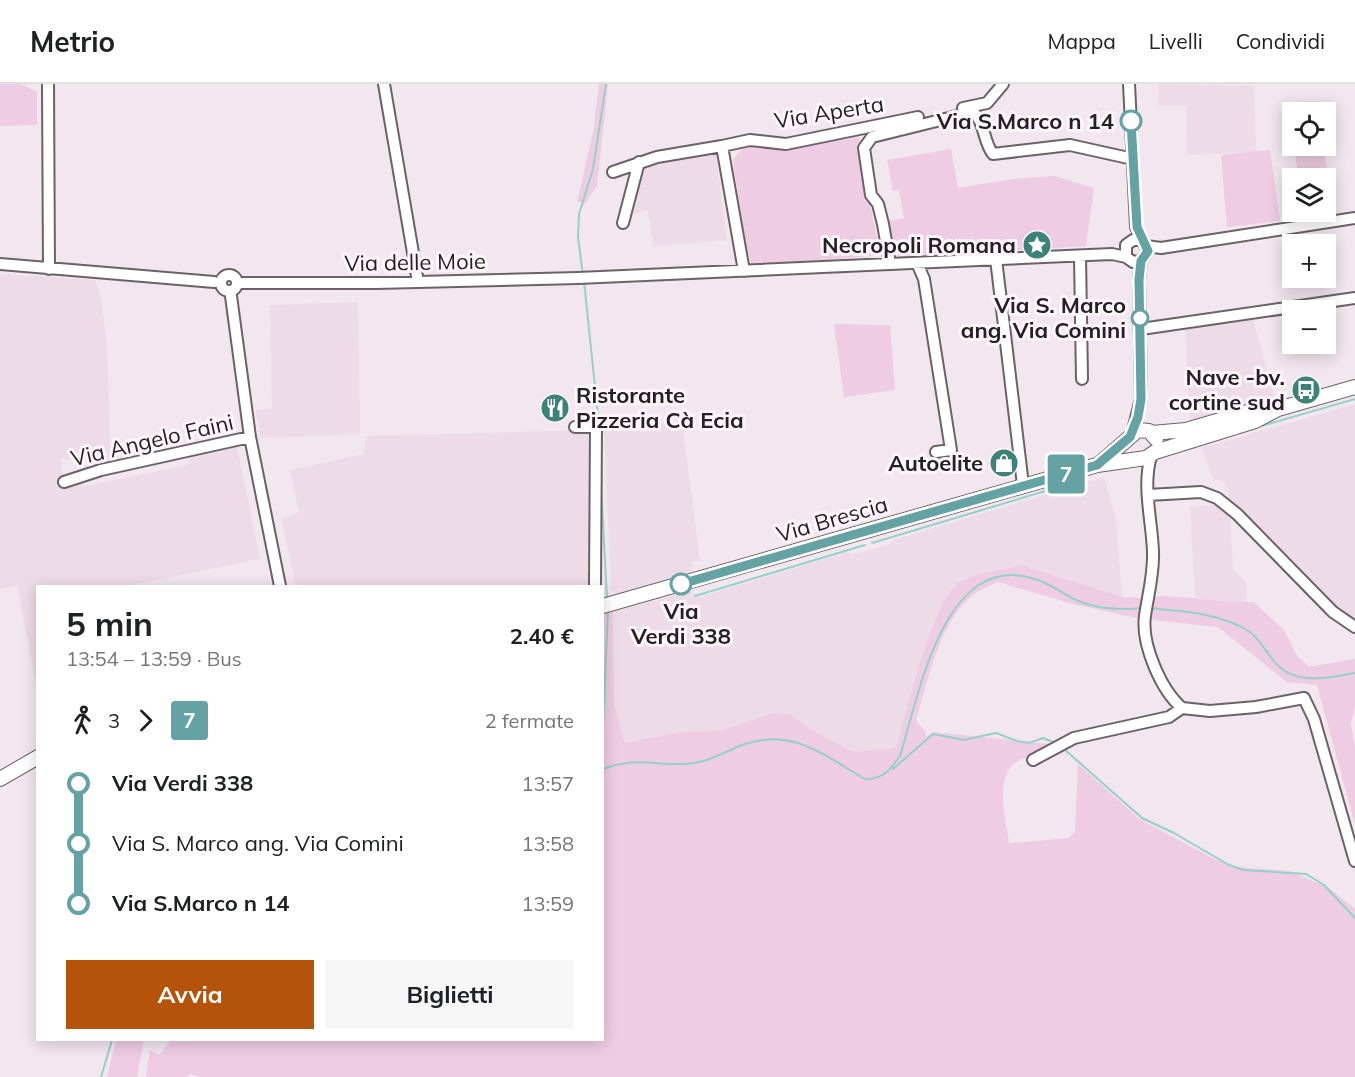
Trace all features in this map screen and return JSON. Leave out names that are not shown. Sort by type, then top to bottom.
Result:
[{"type":"main road","name":"Via Brescia","points":[[607,605],[1023,485],[1097,465],[1147,459],[1255,421],[1278,409],[1355,387]]},
{"type":"main road","name":"Via Brescia","points":[[1097,465],[1131,436],[1142,430],[1151,432],[1186,430],[1251,411],[1278,409]]},
{"type":"main road","points":[[1131,436],[1130,451],[1147,459],[1157,442],[1151,432]]},
{"type":"main road","points":[[0,779],[36,758]]},
{"type":"street","points":[[48,84],[49,269]]},
{"type":"street","points":[[384,84],[418,282]]},
{"type":"street","name":"Via Aperta","points":[[613,172],[639,162],[750,140],[786,144],[987,103],[1003,84]]},
{"type":"street","points":[[1130,84],[1141,330],[1141,399],[1138,417],[1131,436]]},
{"type":"street","name":"Via Aperta","points":[[890,264],[878,204],[871,195],[864,148],[868,141],[880,134],[973,112],[979,117],[987,146],[993,154],[1070,145],[1133,159]]},
{"type":"street","points":[[722,146],[744,271]]},
{"type":"street","points":[[622,223],[639,162]]},
{"type":"street","points":[[1137,251],[1355,218]]},
{"type":"street","name":"Via delle Moie","points":[[0,264],[229,285],[583,278],[1080,256],[1137,251]]},
{"type":"street","points":[[1080,256],[1082,379]]},
{"type":"street","points":[[996,259],[1023,485]]},
{"type":"street","points":[[916,263],[924,279],[951,450],[936,452]]},
{"type":"street","points":[[924,279],[929,271],[929,263]]},
{"type":"street","name":"Via Angelo Faini","points":[[229,285],[250,437],[280,585]]},
{"type":"street","points":[[1141,330],[1355,298]]},
{"type":"street","points":[[1138,417],[1151,432]]},
{"type":"street","points":[[575,427],[596,427],[595,585]]},
{"type":"street","name":"Via Angelo Faini","points":[[64,482],[101,470],[250,437]]},
{"type":"street","points":[[1147,459],[1154,555],[1145,618],[1151,656],[1163,687],[1182,708]]},
{"type":"street","points":[[1148,495],[1201,492],[1217,498],[1237,514],[1333,612],[1355,627]]},
{"type":"street","points":[[1033,760],[1074,738],[1169,717],[1182,708],[1210,711],[1256,707],[1304,698],[1314,719],[1355,861]]},
{"type":"shaded area","points":[[0,84],[21,84],[37,92],[37,125],[0,126]]},
{"type":"shaded area","points":[[599,84],[608,84],[597,186],[581,209],[583,202],[577,202],[593,132]]},
{"type":"shaded area","points":[[1158,84],[1254,86],[1256,152],[1187,155],[1186,106],[1159,106]]},
{"type":"shaded area","points":[[860,137],[859,156],[881,255],[751,263],[744,234],[733,160],[741,150],[750,146],[786,149]]},
{"type":"shaded area","points":[[951,149],[958,188],[1014,179],[1054,176],[1094,188],[1086,246],[898,258],[888,221],[904,218],[899,190],[893,191],[887,160]]},
{"type":"shaded area","points":[[715,150],[727,240],[653,246],[648,210],[634,214],[642,164]]},
{"type":"shaded area","points":[[1270,150],[1280,221],[1227,227],[1221,155]]},
{"type":"shaded area","points":[[1295,156],[1325,156],[1327,168],[1297,168]]},
{"type":"shaded area","points":[[0,274],[95,280],[100,292],[107,344],[111,462],[61,459],[64,485],[82,481],[83,487],[190,464],[189,457],[237,447],[260,559],[131,585],[36,585],[36,684],[17,586],[0,589]]},
{"type":"shaded area","points":[[358,302],[360,434],[260,438],[256,410],[272,409],[270,305]]},
{"type":"shaded area","points":[[1252,316],[1275,399],[1190,425],[1185,325]]},
{"type":"shaded area","points":[[834,324],[890,325],[895,390],[844,397]]},
{"type":"shaded area","points":[[1355,404],[1355,620],[1342,611],[1230,498],[1225,483],[1213,479],[1202,448]]},
{"type":"shaded area","points":[[682,422],[700,560],[692,562],[691,574],[617,595],[611,590],[604,426]]},
{"type":"shaded area","points":[[593,430],[589,585],[296,585],[281,518],[299,513],[290,470],[364,454],[366,436]]},
{"type":"shaded area","points":[[1104,477],[1116,518],[1122,597],[1022,565],[990,572],[957,584],[937,614],[896,748],[854,752],[815,732],[790,714],[773,713],[720,731],[680,732],[625,743],[614,704],[613,612],[693,590],[696,598],[849,552],[851,555],[890,544],[890,541]]},
{"type":"shaded area","points":[[1214,505],[1230,517],[1233,569],[1246,582],[1247,602],[1221,603],[1195,597],[1190,507]]},
{"type":"shaded area","points":[[1022,565],[1122,597],[1146,598],[1141,619],[1069,603],[998,582],[977,592],[964,603],[954,617],[937,651],[916,721],[925,731],[926,737],[933,732],[1048,744],[1036,755],[1016,762],[1009,769],[1005,778],[1003,800],[1009,843],[1069,838],[1075,831],[1078,764],[1138,818],[1216,860],[1235,867],[1290,871],[1329,888],[1355,909],[1355,1077],[198,1077],[191,1074],[186,1077],[146,1077],[150,1050],[159,1055],[170,1041],[604,1041],[604,614],[613,612],[614,704],[625,743],[680,732],[720,731],[773,713],[790,714],[815,732],[854,752],[896,748],[929,637],[946,597],[962,581],[988,572]]},
{"type":"shaded area","points":[[1154,597],[1254,602],[1284,630],[1297,656],[1309,667],[1355,659],[1355,706],[1351,723],[1355,749],[1355,825],[1317,685],[1287,682],[1218,627],[1152,620]]},
{"type":"shaded area","points":[[116,1041],[144,1041],[137,1077],[107,1077]]},
{"type":"waterway","points":[[583,276],[578,237],[579,214],[593,169],[606,84]]},
{"type":"waterway","points":[[584,281],[599,425]]},
{"type":"waterway","points":[[1251,429],[1355,399]]},
{"type":"waterway","points":[[872,543],[1062,486]]},
{"type":"waterway","points":[[601,487],[607,598]]},
{"type":"waterway","points":[[695,596],[865,545]]},
{"type":"waterway","points":[[604,769],[634,762],[674,764],[700,762],[742,745],[760,740],[777,739],[807,746],[865,779],[877,778],[890,769],[900,756],[916,698],[940,633],[957,606],[978,585],[1004,575],[1035,579],[1076,600],[1092,605],[1117,609],[1143,608]]},
{"type":"waterway","points":[[1149,608],[1200,614],[1236,624],[1251,633],[1274,661],[1291,674],[1323,678],[1355,673]]},
{"type":"waterway","points":[[604,702],[608,610]]},
{"type":"waterway","points":[[893,769],[933,734],[964,740],[996,733],[1017,741],[1029,743],[1043,738],[1058,744]]},
{"type":"waterway","points":[[1064,749],[1142,818],[1174,833],[1229,865],[1244,870],[1306,874],[1324,885],[1355,918]]},
{"type":"waterway","points":[[101,1077],[112,1041]]},
{"type":"bus line","name":"7","points":[[681,584],[1097,465],[1130,437],[1138,417],[1141,399],[1139,280],[1141,261],[1148,251],[1137,227],[1131,121]]},
{"type":"place","name":"Via S.Marco n 14","points":[[1131,121]]},
{"type":"place","name":"Necropoli Romana","points":[[1037,245]]},
{"type":"place","name":"Via S. Marco ang. Via Comini","points":[[1140,318]]},
{"type":"place","name":"Nave -bv. cortine sud","points":[[1306,390]]},
{"type":"place","name":"Ristorante Pizzeria Cà Ecia","points":[[555,408]]},
{"type":"place","name":"Autoelite","points":[[1004,463]]},
{"type":"place","name":"Via Verdi 338","points":[[681,584]]}]
